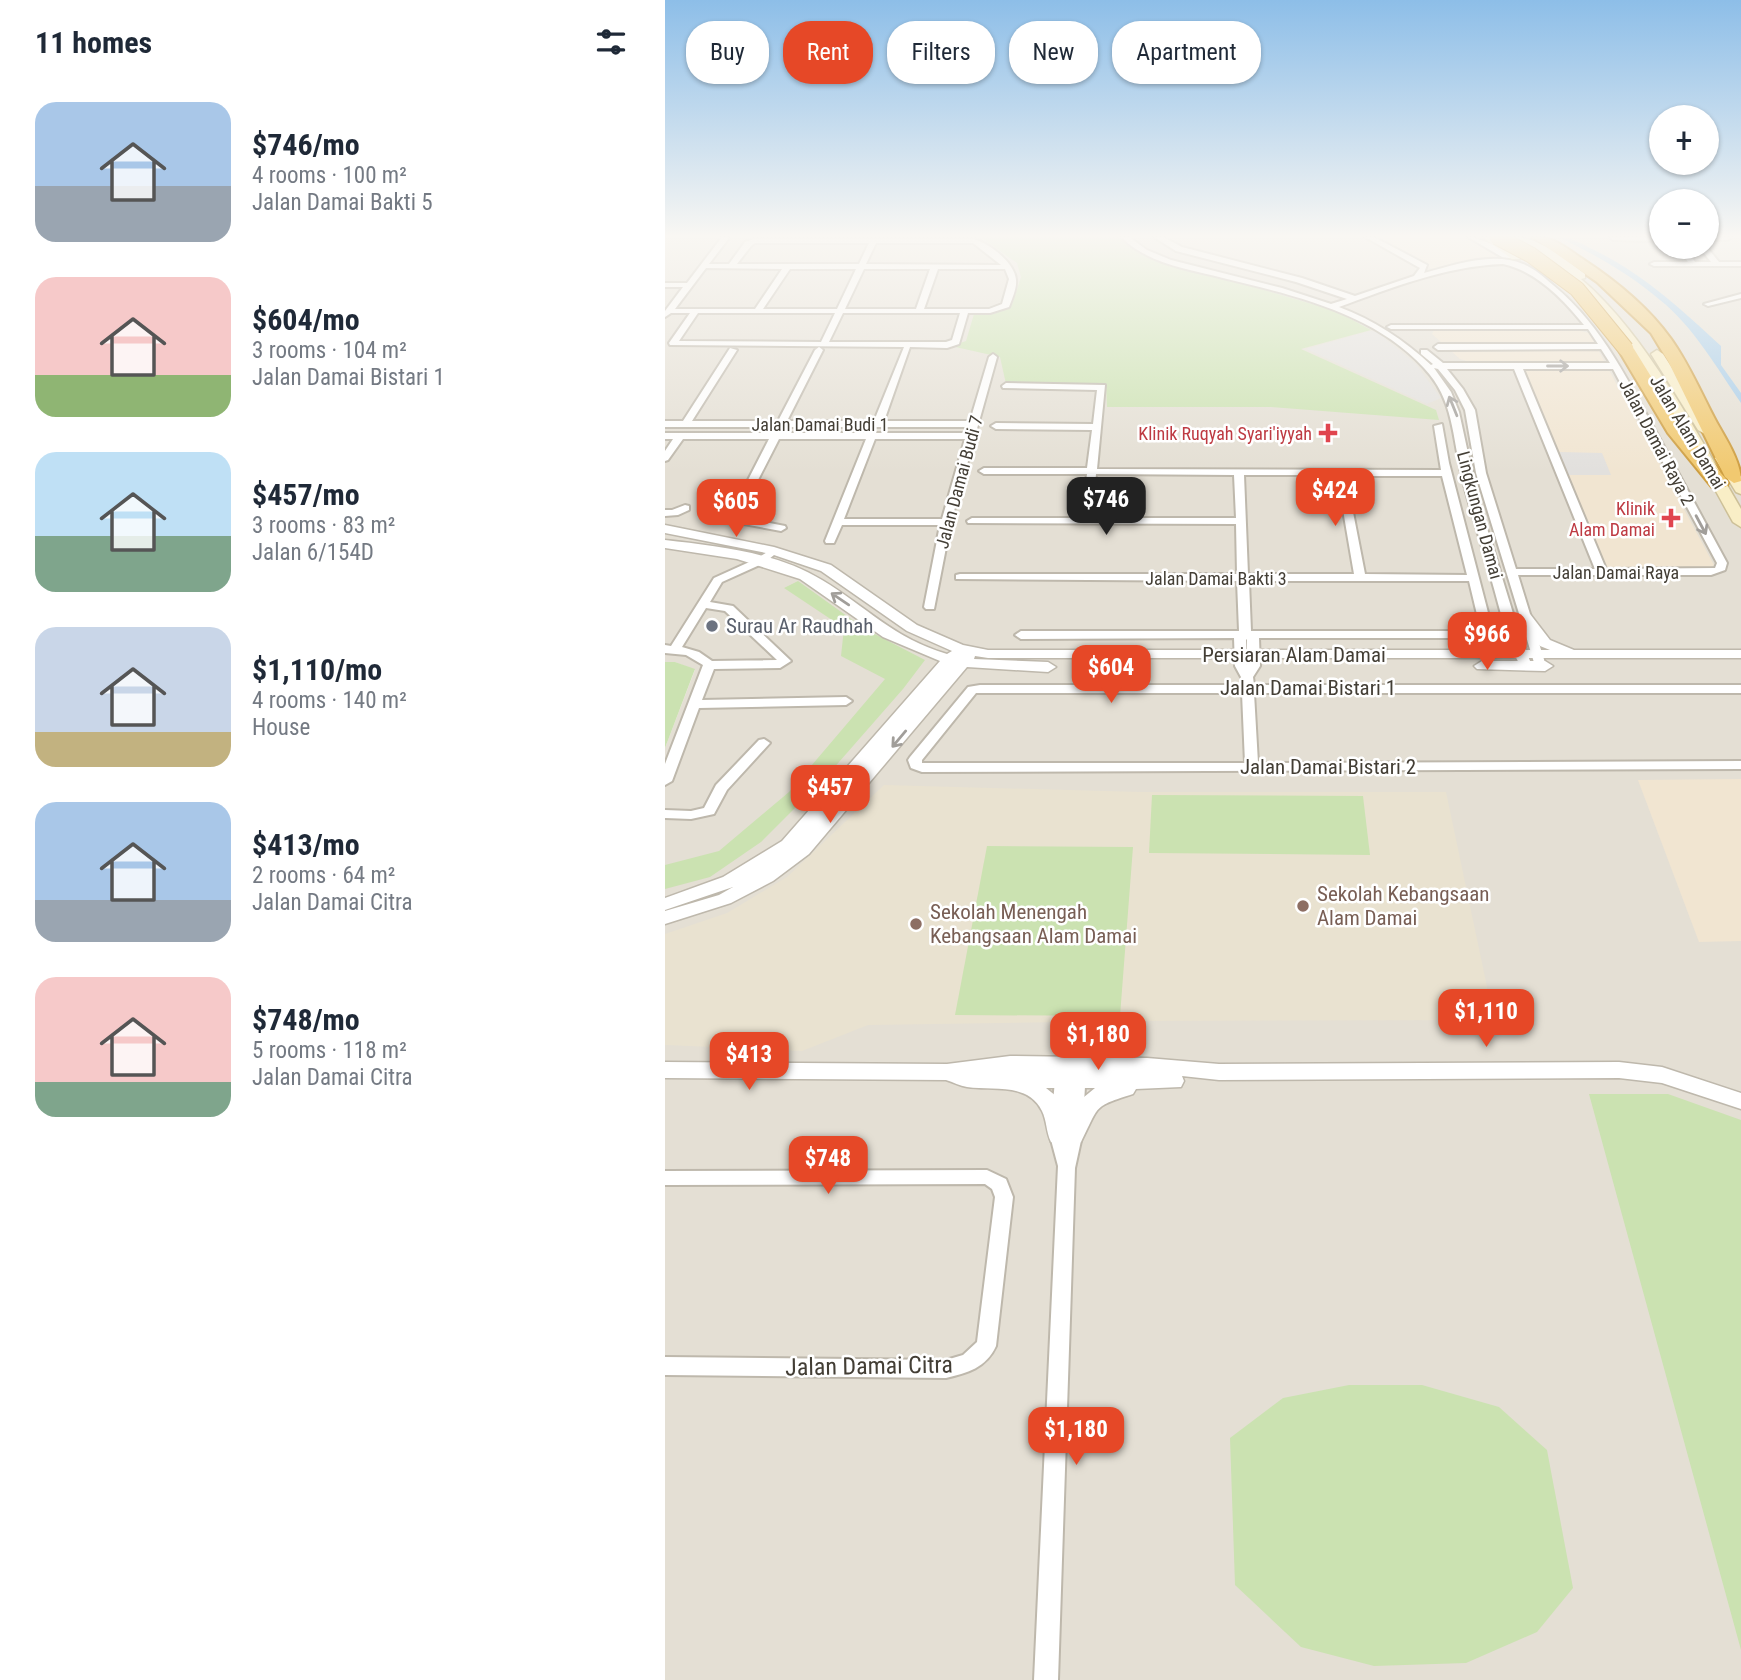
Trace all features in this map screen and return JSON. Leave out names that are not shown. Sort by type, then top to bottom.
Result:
[{"type":"highway","points":[[1599,315],[1626,349],[1678,433],[1731,483]]},
{"type":"highway","points":[[1642,315],[1672,352],[1713,427],[1731,483]]},
{"type":"main road","name":"Jalan Alam Damai","points":[[1612,315],[1624,328],[1731,483]]},
{"type":"main road","name":"Jalan Alam Damai","points":[[1623,315],[1648,342],[1731,483],[1741,523]]},
{"type":"street","points":[[693,315],[673,342],[821,347],[953,344],[963,315]]},
{"type":"street","points":[[781,527],[733,519],[839,315]]},
{"type":"street","name":"Lingkungan Damai","points":[[1356,315],[1380,328],[1434,366],[1457,411],[1465,473],[1530,660]]},
{"type":"street","name":"Lingkungan Damai","points":[[1362,315],[1391,327],[1459,389],[1470,410],[1481,473],[1511,572],[1517,618]]},
{"type":"street","name":"Jalan Damai Raya 2","points":[[1578,315],[1590,327],[1616,366],[1722,563],[1720,569]]},
{"type":"street","points":[[1433,326],[1420,332],[1461,365]]},
{"type":"street","points":[[1391,327],[1590,327]]},
{"type":"street","points":[[1438,347],[1603,346]]},
{"type":"street","points":[[686,424],[733,349]]},
{"type":"street","points":[[878,424],[907,349]]},
{"type":"street","name":"Jalan Damai Budi 7","points":[[930,607],[946,522],[993,357]]},
{"type":"street","points":[[1517,365],[1602,572]]},
{"type":"street","points":[[1434,366],[1616,366]]},
{"type":"street","points":[[1006,386],[1102,387],[1086,521]]},
{"type":"street","name":"Jalan Damai Budi 1","points":[[665,424],[974,424]]},
{"type":"street","points":[[996,426],[1098,427]]},
{"type":"street","points":[[1021,635],[1479,635],[1486,628],[1471,578],[1439,426]]},
{"type":"street","points":[[830,541],[872,435]]},
{"type":"street","points":[[665,436],[971,436]]},
{"type":"street","points":[[665,458],[680,436]]},
{"type":"street","points":[[984,471],[1447,473]]},
{"type":"street","points":[[1239,472],[1245,635]]},
{"type":"street","points":[[1341,473],[1360,578]]},
{"type":"street","points":[[665,513],[674,513],[685,508]]},
{"type":"street","points":[[972,522],[1240,521]]},
{"type":"street","points":[[838,522],[946,522]]},
{"type":"street","name":"Persiaran Alam Damai","points":[[665,529],[774,551],[826,568],[957,661]]},
{"type":"street","name":"Persiaran Alam Damai","points":[[665,544],[809,578],[887,634],[957,661],[1247,668],[1530,660],[1611,654],[1741,654]]},
{"type":"street","points":[[709,665],[702,656],[670,649],[713,585],[734,579],[774,551]]},
{"type":"street","name":"Jalan Damai Raya","points":[[1511,572],[1711,572],[1720,569]]},
{"type":"street","name":"Jalan Damai Bakti 3","points":[[960,578],[1471,578]]},
{"type":"street","points":[[702,604],[729,608],[785,661],[781,664],[709,665]]},
{"type":"street","points":[[1454,655],[1493,651],[1508,644],[1517,618],[1545,643],[1561,649],[1611,654]]},
{"type":"street","points":[[1245,635],[1240,638],[1247,668],[1252,767]]},
{"type":"street","name":"Persiaran Alam Damai","points":[[1247,668],[1454,655],[1741,666]]},
{"type":"street","points":[[666,915],[725,899],[767,877],[803,850],[957,661]]},
{"type":"street","points":[[665,781],[709,665]]},
{"type":"street","name":"Jalan Damai Bistari 1","points":[[916,765],[915,760],[972,690],[1247,668],[1741,689]]},
{"type":"street","points":[[695,704],[846,701]]},
{"type":"street","points":[[665,814],[691,815],[709,811],[721,788],[764,743]]},
{"type":"street","name":"Jalan Damai Bistari 2","points":[[916,765],[922,768],[1741,765]]},
{"type":"street","points":[[665,1071],[947,1072],[971,1066],[1174,1081]]},
{"type":"street","points":[[947,1072],[967,1079],[997,1080],[1174,1066],[1219,1072],[1619,1070],[1662,1075],[1741,1101]]},
{"type":"street","points":[[1066,1136],[1097,1094],[1219,1072]]},
{"type":"street","points":[[1046,1680],[1066,1136],[1071,1073]]},
{"type":"street","points":[[997,1080],[1039,1091],[1052,1105],[1066,1136]]},
{"type":"street","name":"Jalan Damai Citra","points":[[665,1178],[987,1177],[1000,1184],[1005,1198],[986,1346],[969,1363],[946,1369],[665,1366]]},
{"type":"shaded area","points":[[665,315],[1741,315],[1741,1680],[665,1680],[665,748],[695,670],[675,662],[665,662]]},
{"type":"shaded area","points":[[1435,328],[1572,329],[1589,333],[1714,565],[1708,569],[1606,568],[1520,364],[1476,364],[1460,359],[1432,334]]},
{"type":"shaded area","points":[[1370,331],[1377,332],[1416,364],[1441,398],[1427,404],[1306,349]]},
{"type":"shaded area","points":[[1559,452],[1602,453],[1611,475],[1568,475]]},
{"type":"shaded area","points":[[1741,779],[1741,941],[1699,942],[1638,780]]},
{"type":"shaded area","points":[[884,785],[1141,792],[1446,792],[1494,1020],[868,1025],[802,1051],[665,1045],[665,934],[727,913],[787,877]]},
{"type":"green space","points":[[974,315],[1344,315],[1371,330],[1301,349],[1436,410],[1439,420],[1271,407],[1107,407],[1106,386],[1006,384],[1000,357],[951,346],[966,341]]},
{"type":"green space","points":[[798,581],[865,629],[925,660],[825,778],[761,842],[710,877],[665,889],[665,865],[719,851],[789,792],[885,679],[841,656],[844,628],[784,588]]},
{"type":"green space","points":[[665,662],[675,662],[695,669],[665,748]]},
{"type":"green space","points":[[1152,795],[1363,796],[1370,855],[1149,853]]},
{"type":"green space","points":[[987,846],[1133,847],[1120,1016],[955,1015]]},
{"type":"green space","points":[[1589,1094],[1668,1094],[1741,1120],[1741,1650]]},
{"type":"green space","points":[[1349,1385],[1422,1385],[1499,1407],[1547,1450],[1573,1588],[1537,1632],[1466,1663],[1374,1666],[1301,1647],[1235,1585],[1230,1438],[1283,1398]]},
{"type":"water","points":[[1677,315],[1687,315],[1721,346],[1721,365],[1741,393],[1741,403],[1704,348]]},
{"type":"place","name":"Klinik Ruqyah Syari'iyyah","points":[[1328,433]]},
{"type":"place","name":"Klinik Alam Damai","points":[[1671,518]]},
{"type":"place","name":"Surau Ar Raudhah","points":[[712,626]]},
{"type":"place","name":"Sekolah Kebangsaan Alam Damai","points":[[1303,906]]},
{"type":"place","name":"Sekolah Menengah Kebangsaan Alam Damai","points":[[916,924]]}]
